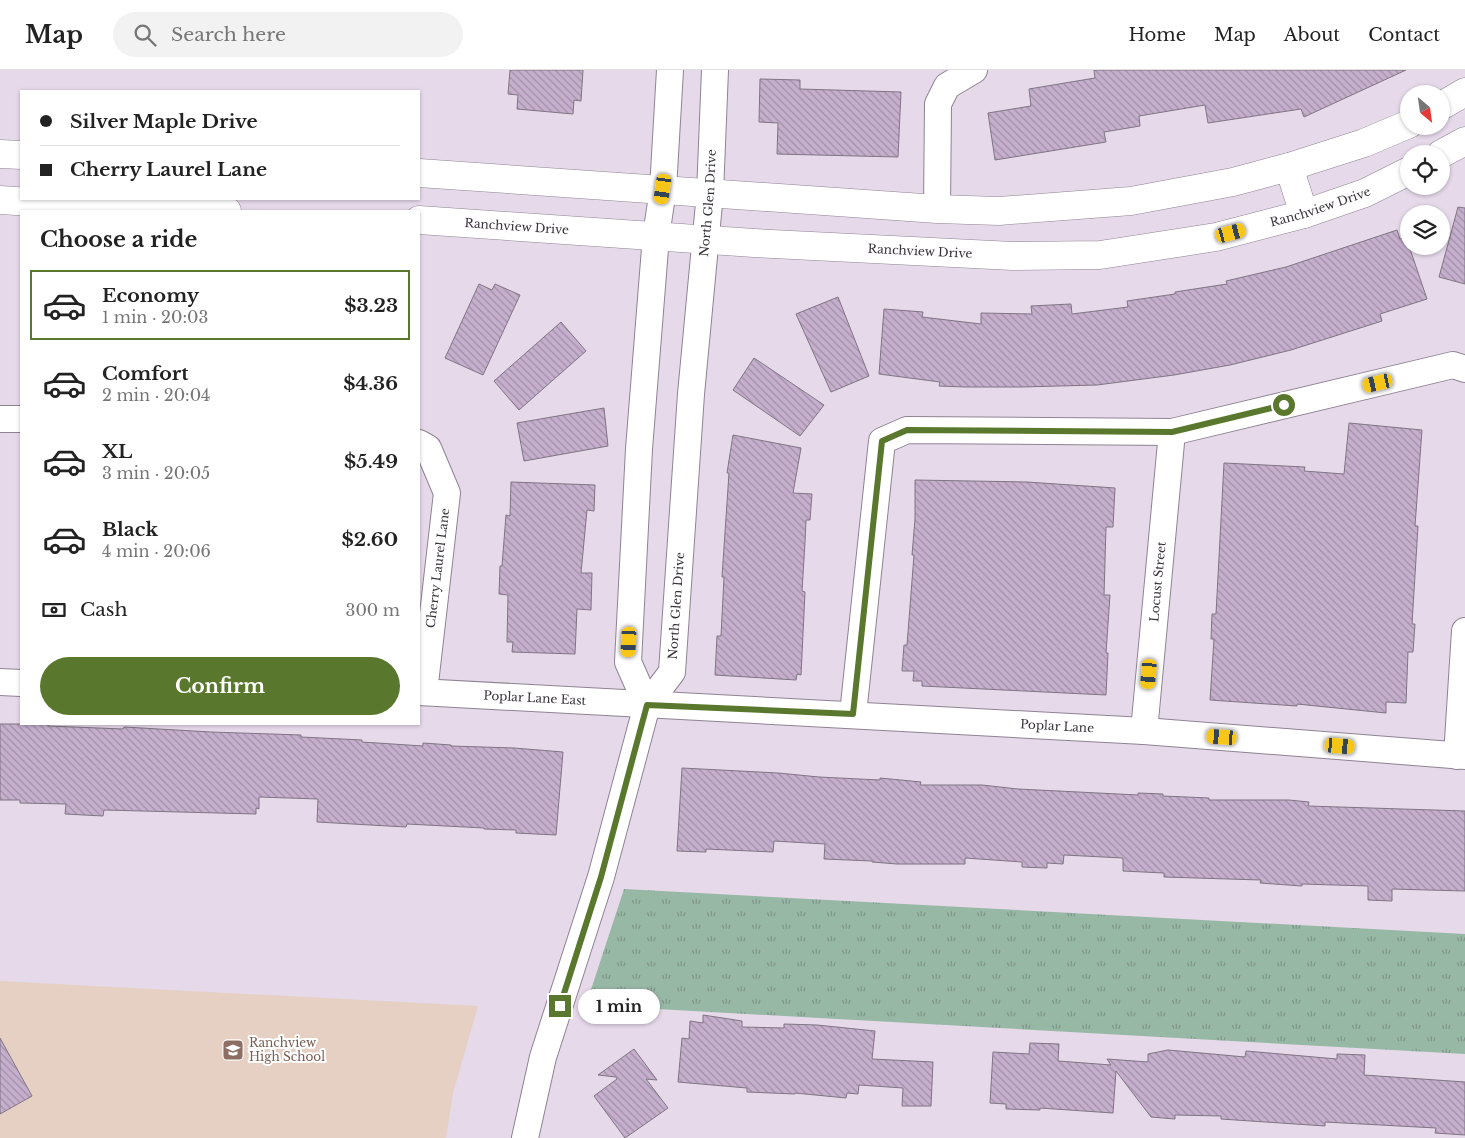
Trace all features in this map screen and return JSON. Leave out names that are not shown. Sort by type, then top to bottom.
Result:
[{"type":"street","points":[[525,1138],[543,1057],[601,877],[647,705],[628,662],[639,449],[656,236],[663,189],[670,70]]},
{"type":"street","name":"North Glen Drive","points":[[647,705],[672,672],[691,394],[710,193],[715,70]]},
{"type":"street","points":[[937,209],[938,104],[947,86],[974,70]]},
{"type":"street","points":[[1450,101],[1465,92]]},
{"type":"street","points":[[420,173],[999,212],[1131,201],[1234,182],[1289,168],[1364,143],[1400,128]]},
{"type":"street","points":[[1450,149],[1465,141]]},
{"type":"street","points":[[0,154],[20,155]]},
{"type":"street","points":[[1289,168],[1304,214]]},
{"type":"street","name":"Ranchview Drive","points":[[420,220],[706,240],[1013,256],[1100,255],[1216,237],[1304,214],[1365,193],[1400,175]]},
{"type":"street","points":[[0,200],[154,210]]},
{"type":"street","points":[[853,714],[882,441],[907,430],[1172,432],[1453,365],[1465,369]]},
{"type":"street","points":[[0,419],[20,419]]},
{"type":"street","name":"Locust Street","points":[[1144,731],[1172,432]]},
{"type":"street","name":"Cherry Laurel Lane","points":[[421,692],[447,493],[423,446]]},
{"type":"street","points":[[1461,756],[1465,631]]},
{"type":"street","points":[[0,682],[20,683]]},
{"type":"street","name":"Poplar Lane East","points":[[421,692],[647,705]]},
{"type":"street","name":"Poplar Lane","points":[[647,705],[853,714],[1144,731],[1461,756]]},
{"type":"shaded area","name":"Ranchview High School","points":[[0,981],[478,1006],[453,1093],[446,1138],[0,1138]]},
{"type":"green space","points":[[624,889],[1465,934],[1465,1054],[586,1005]]},
{"type":"building","points":[[510,70],[583,70],[581,101],[574,100],[573,114],[517,109],[518,95],[508,94]]},
{"type":"building","points":[[1094,70],[1406,70],[1304,117],[1301,109],[1208,123],[1205,105],[1139,116],[1140,126],[1104,132],[1106,142],[995,160],[988,113],[1031,106],[1029,89],[1095,78]]},
{"type":"building","points":[[760,79],[800,80],[800,89],[901,92],[898,157],[777,154],[778,123],[759,122]]},
{"type":"building","points":[[1458,207],[1465,208],[1465,284],[1439,277],[1445,255],[1450,255],[1450,236]]},
{"type":"building","points":[[1397,230],[1400,239],[1400,255],[1412,255],[1427,299],[1380,314],[1382,321],[1291,350],[1230,365],[1174,375],[1097,385],[965,387],[939,386],[940,382],[879,374],[884,309],[923,312],[922,317],[981,324],[981,313],[1032,314],[1031,306],[1071,304],[1072,314],[1128,307],[1127,301],[1227,284],[1226,281],[1286,267]]},
{"type":"building","points":[[479,284],[492,290],[495,284],[520,295],[483,375],[445,358]]},
{"type":"building","points":[[838,297],[869,376],[831,392],[796,314]]},
{"type":"building","points":[[561,322],[586,351],[519,410],[494,381]]},
{"type":"building","points":[[754,358],[824,405],[800,436],[733,390]]},
{"type":"building","points":[[604,408],[608,446],[524,461],[517,423]]},
{"type":"building","points":[[1349,423],[1422,430],[1415,526],[1418,526],[1412,624],[1415,624],[1413,652],[1408,652],[1406,703],[1386,702],[1386,713],[1297,704],[1297,706],[1210,700],[1214,639],[1211,639],[1212,614],[1216,614],[1224,463],[1305,467],[1304,471],[1344,474]]},
{"type":"building","points":[[733,435],[801,448],[793,493],[812,494],[810,520],[806,520],[802,591],[805,592],[801,675],[797,674],[796,680],[715,675],[717,636],[721,636],[724,577],[722,577],[729,473],[727,473]]},
{"type":"building","points":[[915,480],[1027,482],[1115,488],[1113,527],[1106,527],[1104,595],[1110,595],[1106,653],[1108,653],[1106,695],[922,686],[922,681],[913,681],[914,671],[902,671],[904,645],[907,645],[914,555],[912,555],[915,519]]},
{"type":"building","points":[[511,482],[595,485],[594,511],[587,510],[581,573],[592,573],[591,610],[577,609],[575,654],[512,652],[513,642],[507,642],[508,595],[499,594],[506,515],[510,516]]},
{"type":"building","points":[[0,724],[123,729],[124,727],[301,735],[301,737],[423,746],[423,743],[563,752],[556,835],[516,833],[516,830],[484,828],[407,824],[406,827],[317,822],[318,799],[259,797],[259,809],[256,808],[256,814],[104,810],[103,816],[65,814],[66,804],[20,803],[20,800],[0,800]]},
{"type":"building","points":[[682,768],[819,777],[880,780],[880,778],[921,782],[920,785],[982,785],[1018,789],[1138,795],[1138,793],[1163,794],[1163,796],[1209,798],[1209,800],[1289,800],[1309,802],[1308,806],[1465,811],[1465,891],[1392,889],[1392,901],[1368,900],[1368,886],[1302,884],[1302,886],[1260,883],[1261,880],[1164,877],[1164,873],[1123,871],[1123,858],[1064,855],[1063,864],[1047,863],[1047,868],[1022,867],[1022,862],[965,858],[965,864],[897,864],[824,859],[825,844],[774,841],[773,852],[706,849],[706,852],[677,851]]},
{"type":"building","points":[[703,1015],[742,1021],[742,1027],[784,1028],[784,1024],[817,1025],[875,1031],[872,1059],[933,1062],[931,1106],[902,1106],[903,1088],[859,1085],[858,1094],[847,1093],[846,1098],[795,1093],[747,1092],[747,1088],[678,1082],[682,1038],[689,1039],[690,1021],[703,1023]]},
{"type":"building","points":[[0,1038],[32,1096],[0,1114]]},
{"type":"building","points":[[1030,1043],[1059,1044],[1058,1061],[1111,1065],[1107,1059],[1148,1062],[1148,1054],[1168,1050],[1245,1057],[1246,1051],[1337,1059],[1337,1054],[1365,1055],[1364,1075],[1465,1082],[1465,1135],[1435,1133],[1436,1128],[1325,1122],[1325,1126],[1221,1119],[1221,1116],[1175,1115],[1175,1119],[1151,1117],[1116,1071],[1113,1113],[1040,1108],[1040,1110],[1006,1109],[1006,1104],[990,1103],[993,1052],[1029,1054]]},
{"type":"building","points":[[634,1049],[657,1080],[646,1079],[668,1108],[625,1138],[594,1096],[617,1079],[616,1077],[598,1075]]},
{"type":"place","name":"Ranchview High School","points":[[233,1050]]},
{"type":"route","points":[[560,1006],[601,877],[647,705],[853,714],[882,441],[907,430],[1172,432],[1284,405]]}]
